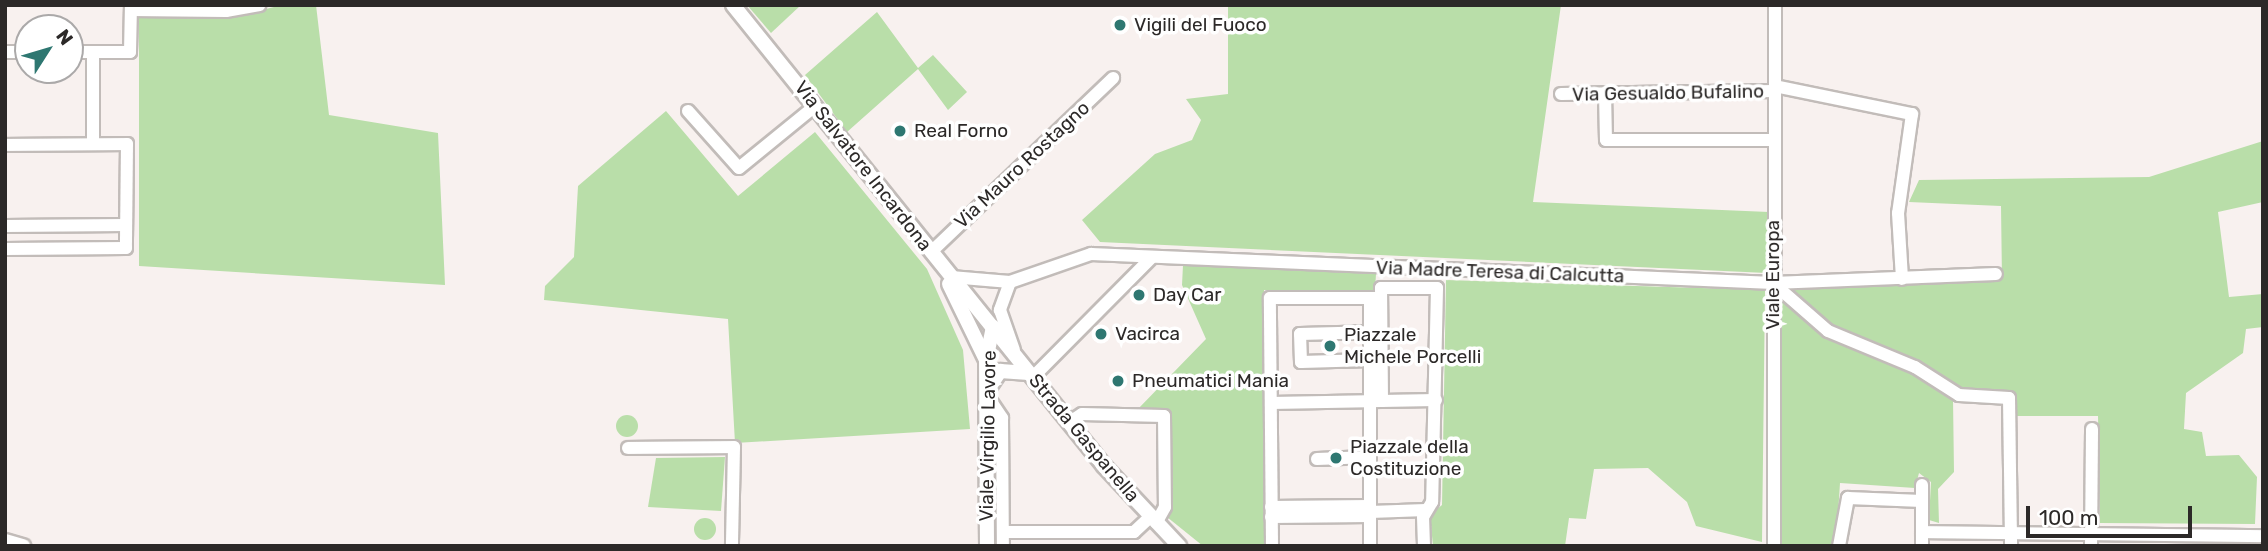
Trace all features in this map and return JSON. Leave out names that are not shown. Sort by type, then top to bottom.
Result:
[{"type":"street","points":[[84,52],[130,52],[131,7],[226,11],[259,5]]},
{"type":"street","name":"Via Salvatore Incardona","points":[[733,5],[993,327]]},
{"type":"street","name":"Viale Europa","points":[[1773,546],[1776,5]]},
{"type":"street","points":[[93,52],[93,144]]},
{"type":"street","name":"Via Mauro Rostagno","points":[[934,256],[1114,78]]},
{"type":"street","name":"Via Gesualdo Bufalino","points":[[1561,94],[1775,89],[1912,114],[1898,214],[1902,279]]},
{"type":"street","points":[[1605,93],[1605,140],[1775,140]]},
{"type":"street","points":[[688,111],[739,168],[815,106]]},
{"type":"street","points":[[5,145],[127,144],[125,248],[5,249]]},
{"type":"street","points":[[5,226],[126,225]]},
{"type":"street","name":"Via Madre Teresa di Calcutta","points":[[951,277],[985,284],[1010,282],[1091,254],[1773,283],[1996,274]]},
{"type":"street","points":[[934,256],[986,360]]},
{"type":"street","points":[[1003,546],[1002,418],[986,394],[1000,371],[1018,368],[1033,377],[1152,257]]},
{"type":"street","points":[[993,327],[999,301],[1010,282]]},
{"type":"street","points":[[1773,283],[1828,331],[1915,367],[1947,389],[2010,398],[2010,539]]},
{"type":"street","points":[[974,305],[985,284]]},
{"type":"street","points":[[1370,546],[1375,298],[1381,288],[1437,288],[1432,502],[1426,510],[1423,546]]},
{"type":"street","points":[[1272,546],[1270,298],[1375,298]]},
{"type":"street","points":[[974,305],[999,301]]},
{"type":"street","points":[[999,301],[1003,324],[1019,359]]},
{"type":"street","name":"Viale Virgilio Lavore","points":[[987,546],[986,360],[993,327]]},
{"type":"street","name":"Strada Gaspanella","points":[[993,327],[1153,520],[1179,546]]},
{"type":"street","points":[[1370,360],[1301,362],[1300,334],[1376,332]]},
{"type":"street","points":[[1374,404],[1370,360],[1376,332]]},
{"type":"street","points":[[1271,407],[1436,400]]},
{"type":"street","points":[[1003,532],[1134,532],[1153,520],[1166,507],[1164,416],[1082,414],[1070,422]]},
{"type":"street","points":[[2091,540],[2092,429]]},
{"type":"street","points":[[628,448],[734,447],[732,546]]},
{"type":"street","points":[[1317,459],[1370,457]]},
{"type":"street","points":[[1923,485],[1922,539],[2165,540],[2263,536]]},
{"type":"street","points":[[1839,546],[1848,499],[1922,501]]},
{"type":"street","points":[[1271,512],[1426,510]]},
{"type":"street","points":[[5,541],[23,546]]},
{"type":"green space","points":[[282,5],[316,5],[329,115],[438,133],[445,285],[139,266],[139,16],[226,19]]},
{"type":"green space","points":[[747,5],[801,5],[771,33]]},
{"type":"green space","points":[[1228,5],[1561,5],[1533,202],[1769,212],[1767,273],[1100,242],[1082,220],[1155,154],[1192,140],[1201,120],[1186,99],[1228,94]]},
{"type":"green space","points":[[877,12],[918,68],[933,55],[967,92],[948,110],[918,69],[847,132],[805,75]]},
{"type":"green space","points":[[666,111],[738,196],[815,132],[927,269],[963,350],[970,429],[735,443],[728,319],[544,300],[545,286],[574,257],[578,186]]},
{"type":"green space","points":[[2263,141],[2263,202],[2218,212],[2229,297],[2263,294],[2263,327],[2246,329],[2243,353],[2186,393],[2184,429],[2202,432],[2206,456],[2239,455],[2257,477],[2255,524],[2100,523],[2098,416],[2015,416],[2017,400],[1953,398],[1954,472],[1938,489],[1939,523],[1929,520],[1931,482],[1919,473],[1915,488],[1840,483],[1836,546],[1781,546],[1778,298],[1786,289],[2002,280],[2001,206],[1909,202],[1919,180],[2149,177]]},
{"type":"green space","points":[[1183,265],[1376,274],[1375,290],[1264,290],[1268,546],[1203,546],[1167,517],[1173,506],[1171,414],[1137,410],[1206,339],[1182,285]]},
{"type":"green space","points":[[1446,280],[1765,290],[1762,542],[1696,526],[1687,502],[1648,468],[1594,469],[1586,519],[1569,518],[1565,546],[1433,546],[1430,515],[1442,505]]},
{"type":"green space","points":[[627,415],[635,418],[638,426],[635,434],[627,437],[619,434],[616,426],[619,418]]},
{"type":"green space","points":[[725,457],[721,511],[648,507],[656,458]]},
{"type":"green space","points":[[701,518],[709,518],[716,525],[716,533],[709,540],[701,540],[694,533],[694,525]]},
{"type":"place","name":"Vigili del Fuoco","points":[[1120,25]]},
{"type":"place","name":"Real Forno","points":[[900,131]]},
{"type":"place","name":"Day Car","points":[[1139,295]]},
{"type":"place","name":"Vacirca","points":[[1101,334]]},
{"type":"place","name":"Piazzale Michele Porcelli","points":[[1330,346]]},
{"type":"place","name":"Pneumatici Mania","points":[[1118,381]]},
{"type":"place","name":"Piazzale della Costituzione","points":[[1336,458]]}]
